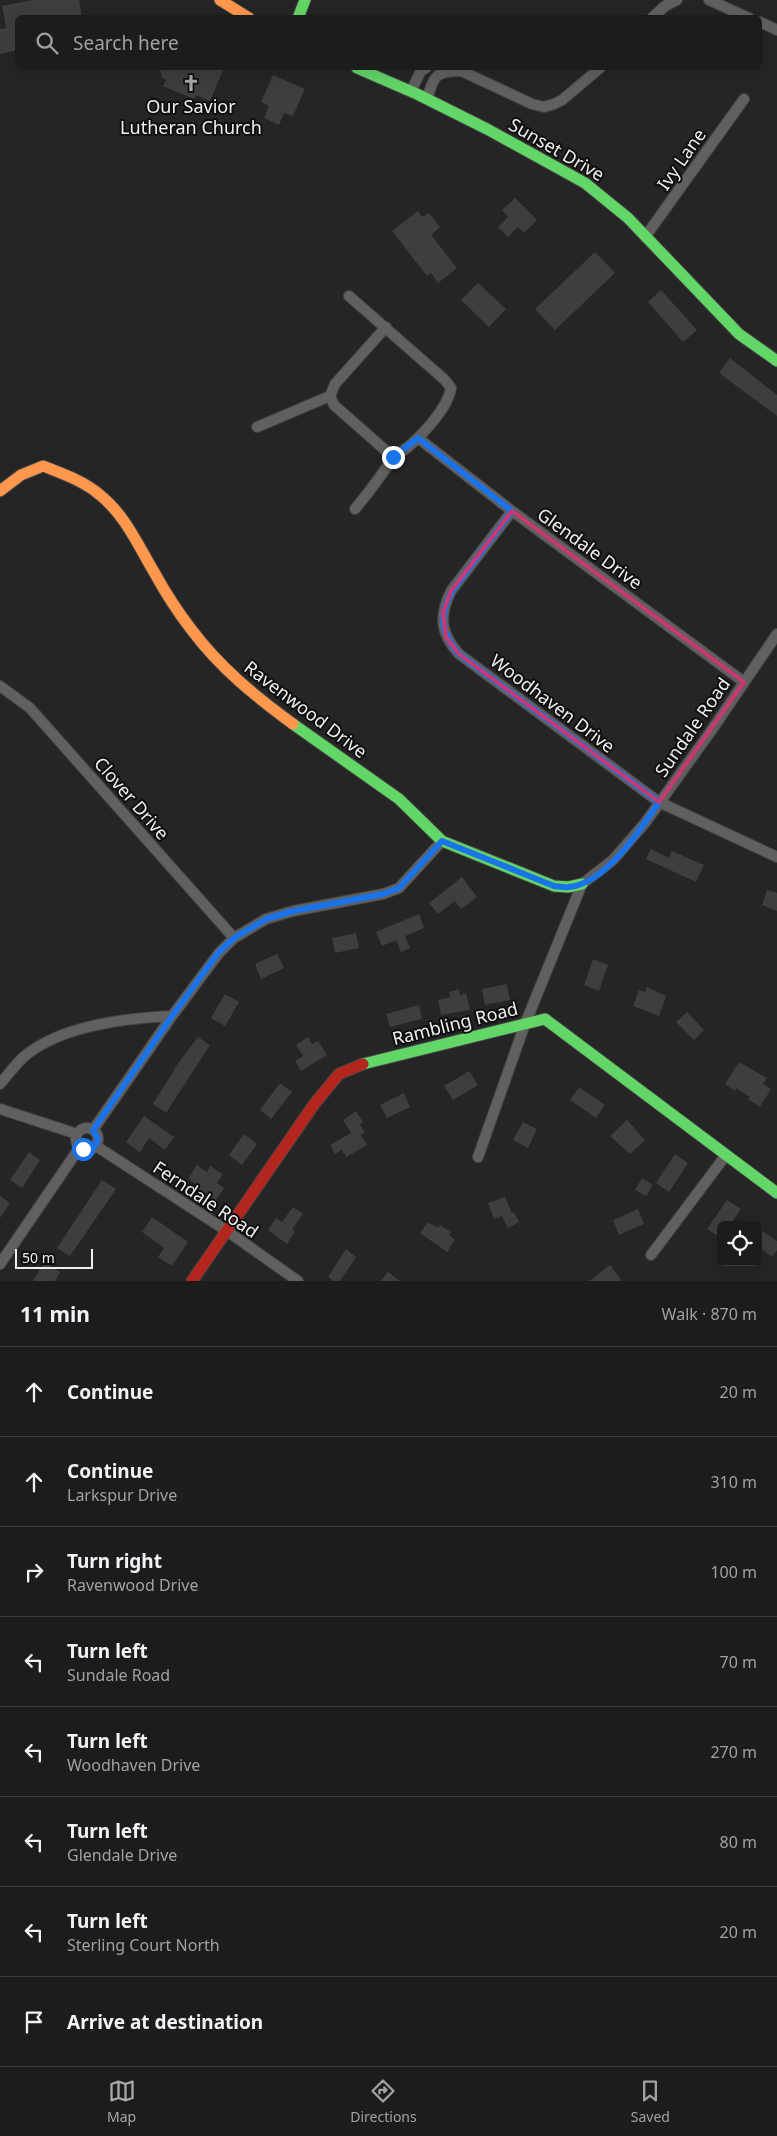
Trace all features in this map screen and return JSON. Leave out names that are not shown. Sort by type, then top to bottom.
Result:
[{"type":"street","points":[[220,0],[244,15]]},
{"type":"street","points":[[299,15],[305,0]]},
{"type":"street","points":[[655,15],[665,6],[677,0]]},
{"type":"street","points":[[709,0],[742,15]]},
{"type":"street","points":[[762,23],[777,30]]},
{"type":"street","name":"Sunset Drive","points":[[362,70],[427,99],[547,160],[585,183],[628,218],[739,334],[775,356]]},
{"type":"street","points":[[411,91],[423,70]]},
{"type":"street","points":[[427,99],[436,75],[458,70],[532,104],[544,107],[562,100],[598,70]]},
{"type":"street","name":"Ivy Lane","points":[[645,237],[744,99]]},
{"type":"street","points":[[349,296],[445,380],[451,388],[449,399],[418,438],[393,457],[389,467],[355,509]]},
{"type":"street","points":[[257,427],[330,396],[335,384],[386,327]]},
{"type":"street","points":[[330,396],[334,404],[393,457]]},
{"type":"street","name":"Glendale Drive","points":[[418,438],[512,511],[744,682]]},
{"type":"street","name":"Ravenwood Drive","points":[[0,491],[21,475],[43,466],[71,477],[101,495],[115,508],[181,617],[242,687],[271,710],[399,799],[442,841],[554,886],[568,887],[582,884]]},
{"type":"street","name":"Woodhaven Drive","points":[[512,511],[452,591],[443,613],[446,637],[459,654],[659,802],[777,857]]},
{"type":"street","name":"Sundale Road","points":[[582,884],[599,873],[629,843],[777,634]]},
{"type":"street","name":"Clover Drive","points":[[0,686],[30,708],[234,938]]},
{"type":"street","points":[[93,1130],[218,953],[234,938],[266,919],[293,911],[383,894],[399,888],[442,841]]},
{"type":"street","points":[[478,1157],[525,1024],[582,884]]},
{"type":"street","points":[[0,1084],[26,1055],[59,1038],[86,1028],[137,1018],[172,1016]]},
{"type":"street","name":"Rambling Road","points":[[192,1281],[315,1104],[339,1074],[370,1062],[545,1019],[777,1193]]},
{"type":"street","points":[[0,1109],[77,1134]]},
{"type":"street","points":[[83,1129],[93,1130],[98,1139],[96,1146],[86,1150],[80,1147],[76,1141],[77,1134],[83,1129]]},
{"type":"street","name":"Ferndale Road","points":[[96,1146],[227,1231],[298,1281]]},
{"type":"street","points":[[0,1264],[80,1147]]},
{"type":"street","points":[[651,1255],[726,1155]]},
{"type":"highlighted area","points":[[512,511],[744,682],[659,802],[459,654],[446,637],[443,613],[451,591]]},
{"type":"building","points":[[32,0],[79,0],[82,15],[15,15],[15,51],[0,54],[0,29],[6,28],[2,6]]},
{"type":"building","name":"Our Savior Lutheran Church","points":[[160,70],[223,70],[210,101],[196,95],[194,99],[163,86],[166,80],[162,78]]},
{"type":"building","points":[[273,75],[305,89],[293,116],[284,113],[279,125],[264,118],[269,106],[261,102]]},
{"type":"building","points":[[515,198],[537,220],[524,233],[518,227],[508,237],[498,227],[508,217],[502,210]]},
{"type":"building","points":[[418,211],[422,217],[429,213],[440,227],[431,235],[457,268],[438,283],[431,273],[427,276],[392,231]]},
{"type":"building","points":[[595,252],[615,273],[555,330],[535,309]]},
{"type":"building","points":[[478,283],[506,309],[489,327],[461,300]]},
{"type":"building","points":[[661,290],[697,330],[683,342],[648,302]]},
{"type":"building","points":[[730,358],[777,395],[777,416],[719,373]]},
{"type":"building","points":[[651,849],[669,858],[672,851],[704,865],[696,882],[646,859]]},
{"type":"building","points":[[462,877],[477,897],[461,909],[455,901],[438,914],[429,903]]},
{"type":"building","points":[[767,890],[777,893],[777,911],[762,905]]},
{"type":"building","points":[[419,914],[424,928],[405,936],[410,948],[401,952],[396,940],[382,946],[376,932]]},
{"type":"building","points":[[356,933],[359,948],[335,953],[332,938]]},
{"type":"building","points":[[277,954],[284,968],[261,979],[255,964]]},
{"type":"building","points":[[593,959],[608,965],[599,991],[584,985]]},
{"type":"building","points":[[507,984],[510,1000],[485,1005],[482,989]]},
{"type":"building","points":[[647,987],[666,996],[659,1016],[633,1006],[639,990],[645,992]]},
{"type":"building","points":[[459,989],[460,995],[466,993],[470,1010],[441,1015],[438,1000],[450,997],[449,992]]},
{"type":"building","points":[[225,994],[239,1002],[225,1026],[211,1018]]},
{"type":"building","points":[[419,1005],[422,1019],[390,1027],[386,1014]]},
{"type":"building","points":[[687,1012],[704,1030],[694,1040],[676,1022]]},
{"type":"building","points":[[198,1037],[210,1045],[166,1113],[153,1104],[179,1062]]},
{"type":"building","points":[[308,1037],[312,1044],[318,1041],[327,1055],[301,1071],[295,1061],[303,1056],[296,1045]]},
{"type":"building","points":[[739,1062],[767,1078],[763,1084],[771,1089],[760,1107],[748,1099],[750,1097],[736,1088],[735,1091],[725,1084]]},
{"type":"building","points":[[469,1071],[478,1085],[453,1100],[444,1086]]},
{"type":"building","points":[[280,1083],[292,1092],[271,1119],[260,1110]]},
{"type":"building","points":[[579,1087],[605,1105],[596,1118],[570,1100]]},
{"type":"building","points":[[404,1093],[410,1107],[387,1118],[380,1105]]},
{"type":"building","points":[[356,1111],[363,1122],[360,1124],[365,1133],[361,1135],[367,1145],[346,1157],[342,1150],[335,1154],[330,1145],[351,1133],[343,1120]]},
{"type":"building","points":[[144,1116],[174,1137],[165,1150],[149,1138],[140,1152],[126,1142]]},
{"type":"building","points":[[627,1120],[645,1140],[630,1154],[610,1136]]},
{"type":"building","points":[[523,1122],[537,1129],[528,1148],[513,1140]]},
{"type":"building","points":[[244,1134],[257,1144],[242,1165],[229,1155]]},
{"type":"building","points":[[29,1152],[40,1160],[22,1188],[10,1180]]},
{"type":"building","points":[[675,1154],[688,1163],[669,1192],[656,1183]]},
{"type":"building","points":[[197,1165],[207,1172],[210,1166],[223,1174],[217,1183],[224,1188],[216,1200],[194,1186],[196,1184],[188,1179]]},
{"type":"building","points":[[642,1178],[653,1185],[646,1196],[635,1190]]},
{"type":"building","points":[[102,1180],[116,1189],[70,1256],[57,1248]]},
{"type":"building","points":[[0,1196],[10,1203],[0,1218]]},
{"type":"building","points":[[505,1197],[512,1213],[514,1212],[519,1222],[508,1228],[502,1216],[494,1219],[488,1203]]},
{"type":"building","points":[[727,1200],[741,1209],[733,1221],[717,1221],[717,1235],[707,1229]]},
{"type":"building","points":[[293,1207],[303,1214],[292,1229],[295,1231],[287,1244],[268,1230],[276,1218],[282,1222]]},
{"type":"building","points":[[638,1209],[644,1224],[619,1235],[613,1220]]},
{"type":"building","points":[[152,1217],[188,1242],[172,1266],[158,1257],[164,1248],[142,1232]]},
{"type":"building","points":[[428,1222],[438,1228],[440,1225],[451,1232],[449,1235],[455,1240],[447,1252],[420,1233]]},
{"type":"building","points":[[762,1231],[777,1241],[777,1250],[772,1257],[762,1250]]},
{"type":"building","points":[[346,1249],[356,1257],[340,1281],[334,1281],[328,1277]]},
{"type":"building","points":[[44,1262],[60,1272],[55,1281],[33,1281]]},
{"type":"building","points":[[610,1265],[622,1281],[589,1281]]},
{"type":"building","points":[[388,1272],[400,1281],[381,1281]]},
{"type":"traffic: fast","points":[[299,15],[305,0]]},
{"type":"traffic: fast","points":[[362,70],[417,94],[487,129],[585,183],[628,218],[739,334],[777,361]]},
{"type":"traffic: fast","points":[[293,724],[399,799],[442,841],[554,886],[568,887],[582,884]]},
{"type":"traffic: fast","points":[[363,1064],[545,1019],[777,1193]]},
{"type":"traffic: slow","points":[[220,0],[244,15]]},
{"type":"traffic: slow","points":[[0,491],[21,475],[43,466],[66,475],[94,490],[109,503],[124,521],[171,601],[202,643],[239,681],[293,724]]},
{"type":"traffic: jam","points":[[192,1281],[315,1103],[339,1074],[363,1064]]},
{"type":"place","name":"Our Savior Lutheran Church","points":[[191,83]]},
{"type":"route","points":[[83,1149],[90,1150],[96,1146],[98,1139],[96,1132],[93,1130],[218,953],[234,938],[266,919],[293,911],[383,894],[399,888],[442,841],[554,886],[568,887],[582,884],[614,860],[645,823],[659,802],[459,654],[452,646],[446,637],[443,625],[443,613],[446,603],[452,591],[512,511],[418,438],[393,457]]}]
